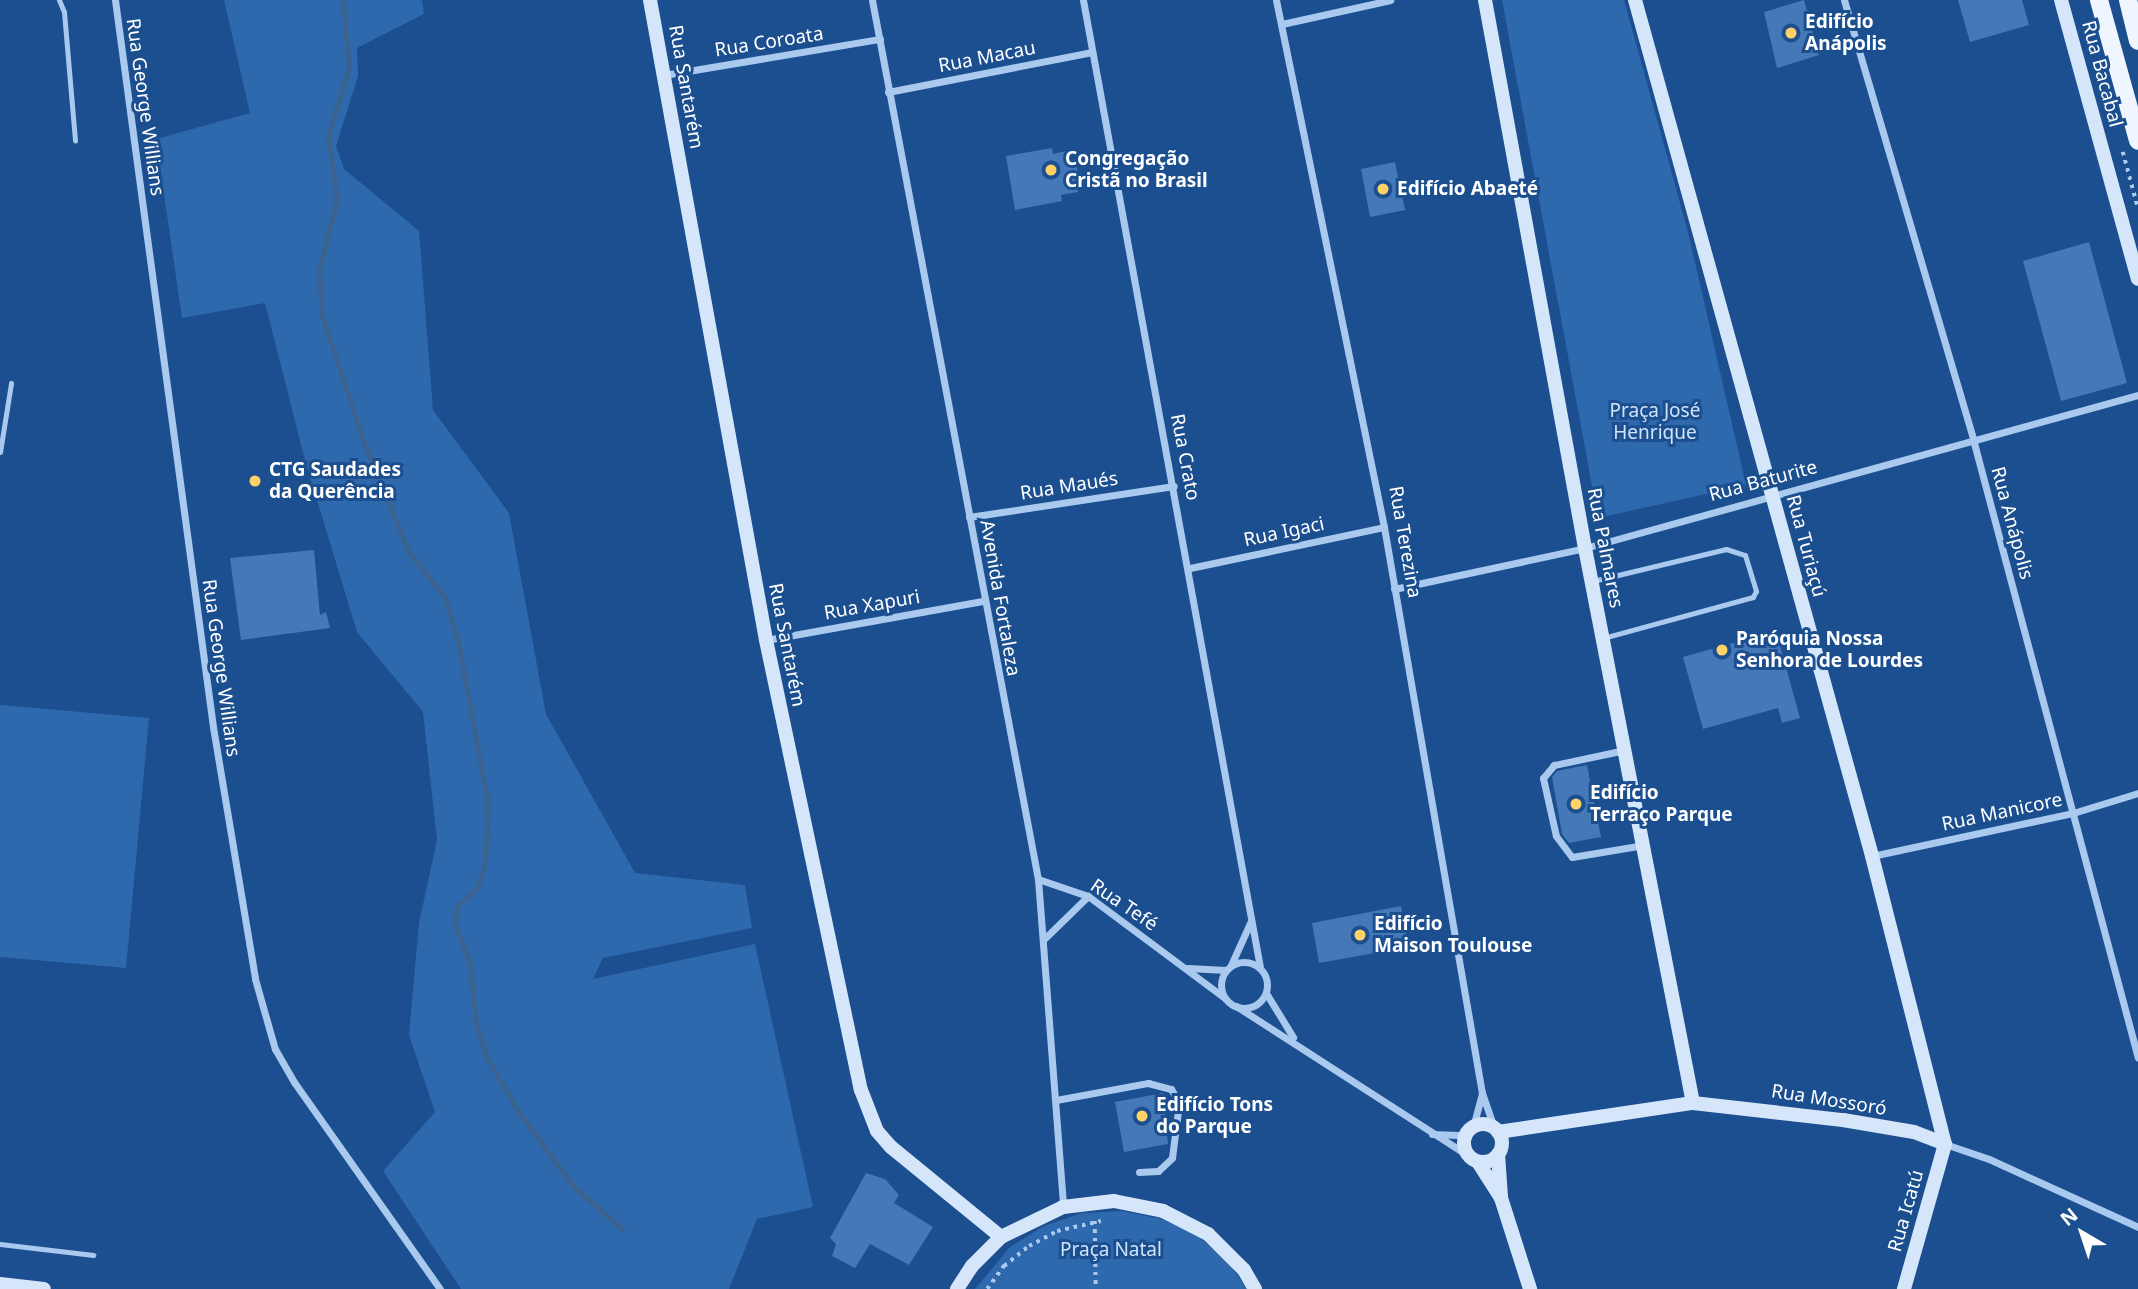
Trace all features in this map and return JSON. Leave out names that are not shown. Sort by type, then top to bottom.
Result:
[{"type":"main road","points":[[2099,0],[2138,141]]},
{"type":"main road","points":[[2128,0],[2138,41]]},
{"type":"street","name":"Rua George Willians","points":[[115,0],[213,727],[255,979],[275,1049],[294,1082],[440,1289]]},
{"type":"street","name":"Rua Santarém","points":[[650,0],[766,640],[861,1090],[877,1131],[891,1147],[1000,1237]]},
{"type":"street","name":"Avenida Fortaleza","points":[[872,0],[983,601],[1038,879],[1063,1207]]},
{"type":"street","name":"Rua Crato","points":[[1083,0],[1260,967]]},
{"type":"street","name":"Rua Terezina","points":[[1276,0],[1384,527],[1482,1093],[1496,1130]]},
{"type":"street","points":[[1282,24],[1390,0]]},
{"type":"street","name":"Rua Palmares","points":[[1485,0],[1591,582],[1693,1103]]},
{"type":"street","name":"Rua Turiaçú","points":[[1635,0],[1872,856],[1945,1144]]},
{"type":"street","name":"Rua Anápolis","points":[[1844,0],[1974,443],[2138,1058]]},
{"type":"street","name":"Rua Bacabal","points":[[2061,0],[2138,279]]},
{"type":"street","name":"Rua Coroata","points":[[664,75],[880,40]]},
{"type":"street","name":"Rua Macau","points":[[888,92],[1092,52]]},
{"type":"street","name":"Rua Baturite","points":[[1394,589],[1585,548],[1772,494],[1974,443],[2138,395]]},
{"type":"street","name":"Rua Maués","points":[[969,517],[1174,486]]},
{"type":"street","name":"Rua Igaci","points":[[1189,568],[1384,527]]},
{"type":"street","name":"Rua Xapuri","points":[[766,640],[983,601]]},
{"type":"street","points":[[1625,750],[1554,765],[1543,778],[1556,836],[1572,857],[1644,845]]},
{"type":"street","name":"Rua Manicore","points":[[1872,856],[2073,813],[2138,793]]},
{"type":"street","name":"Rua Tefé","points":[[1038,879],[1088,896],[1225,998]]},
{"type":"street","points":[[1044,939],[1088,896]]},
{"type":"street","points":[[1251,920],[1220,985],[1225,998],[1295,1041],[1431,1134],[1474,1159],[1498,1154]]},
{"type":"street","points":[[1187,968],[1229,967],[1247,961],[1260,967],[1267,979],[1266,993],[1295,1041]]},
{"type":"street","points":[[1236,1006],[1250,1007],[1266,993]]},
{"type":"street","points":[[1056,1100],[1149,1083],[1171,1089],[1179,1103],[1172,1158],[1158,1171],[1139,1172]]},
{"type":"street","name":"Rua Terezina","points":[[1469,1131],[1482,1093]]},
{"type":"street","name":"Rua Mossoró","points":[[1469,1131],[1496,1130],[1693,1103],[1843,1120],[1914,1132],[1989,1159],[2138,1227]]},
{"type":"street","points":[[1496,1130],[1501,1198],[1530,1289]]},
{"type":"street","points":[[1431,1134],[1469,1131],[1474,1159],[1501,1198]]},
{"type":"street","name":"Rua Icatú","points":[[1904,1289],[1945,1144]]},
{"type":"street","points":[[957,1289],[972,1266],[1000,1237],[1063,1207],[1114,1201],[1163,1211],[1208,1234],[1244,1270],[1255,1289]]},
{"type":"street","points":[[0,1284],[44,1289]]},
{"type":"lane","points":[[59,0],[64,12],[75,141]]},
{"type":"lane","points":[[0,452],[11,383]]},
{"type":"lane","points":[[1591,582],[1726,549],[1745,555],[1756,591],[1753,597],[1603,638]]},
{"type":"lane","points":[[0,1244],[93,1255]]},
{"type":"path","points":[[987,1289],[1004,1266],[1029,1246],[1057,1231],[1111,1219]]},
{"type":"path","points":[[1095,1221],[1096,1289]]},
{"type":"green space","points":[[224,0],[422,0],[424,14],[357,48],[358,76],[336,146],[344,169],[419,231],[433,410],[509,513],[546,714],[635,873],[745,885],[752,928],[603,958],[593,979],[755,944],[813,1207],[757,1219],[729,1289],[461,1289],[383,1171],[435,1112],[409,1035],[419,923],[437,840],[423,712],[357,632],[306,464],[265,303],[182,318],[156,139],[250,113]]},
{"type":"green space","name":"Praça José Henrique","points":[[1502,0],[1624,0],[1688,232],[1746,485],[1598,518]]},
{"type":"green space","points":[[0,705],[149,718],[126,968],[0,957]]},
{"type":"green space","name":"Praça Natal","points":[[1122,1211],[1162,1219],[1198,1236],[1228,1262],[1247,1289],[975,1289],[1010,1247],[1044,1226],[1082,1213]]},
{"type":"building","name":"Edifício Anápolis","points":[[1804,0],[1819,55],[1777,68],[1764,12]]},
{"type":"building","points":[[1958,0],[2022,0],[2029,25],[1970,42]]},
{"type":"building","name":"Congregação Cristã no Brasil","points":[[1052,148],[1053,154],[1070,150],[1072,161],[1077,160],[1078,192],[1061,195],[1062,201],[1015,210],[1006,156]]},
{"type":"building","name":"Edifício Abaeté","points":[[1395,162],[1405,210],[1370,217],[1361,169]]},
{"type":"building","points":[[2089,242],[2127,383],[2061,401],[2023,261]]},
{"type":"building","points":[[314,550],[320,615],[326,612],[330,628],[241,640],[230,558]]},
{"type":"building","points":[[1776,631],[1800,718],[1782,723],[1778,708],[1703,729],[1683,657]]},
{"type":"building","name":"Edifício Terraço Parque","points":[[1587,765],[1601,837],[1569,843],[1562,834],[1552,777],[1557,771]]},
{"type":"building","name":"Edifício Maison Toulouse","points":[[1401,906],[1409,947],[1319,963],[1312,923]]},
{"type":"building","name":"Edifício Tons do Parque","points":[[1163,1093],[1168,1144],[1124,1152],[1115,1102]]},
{"type":"building","points":[[866,1173],[885,1179],[899,1195],[894,1203],[933,1227],[909,1265],[870,1244],[855,1268],[832,1256],[836,1244],[830,1238]]},
{"type":"waterway","points":[[343,0],[349,67],[328,136],[337,200],[319,270],[322,316],[364,442],[409,553],[444,596],[458,641],[488,804],[485,864],[477,888],[457,906],[455,924],[470,964],[476,1024],[487,1058],[518,1111],[573,1186],[622,1229]]},
{"type":"place","name":"Edifício Anápolis","points":[[1791,33]]},
{"type":"place","name":"Congregação Cristã no Brasil","points":[[1051,170]]},
{"type":"place","name":"Edifício Abaeté","points":[[1383,189]]},
{"type":"place","name":"CTG Saudades da Querência","points":[[255,481]]},
{"type":"place","name":"Paróquia Nossa Senhora de Lourdes","points":[[1722,650]]},
{"type":"place","name":"Edifício Terraço Parque","points":[[1576,804]]},
{"type":"place","name":"Edifício Maison Toulouse","points":[[1360,935]]},
{"type":"place","name":"Edifício Tons do Parque","points":[[1142,1116]]}]
